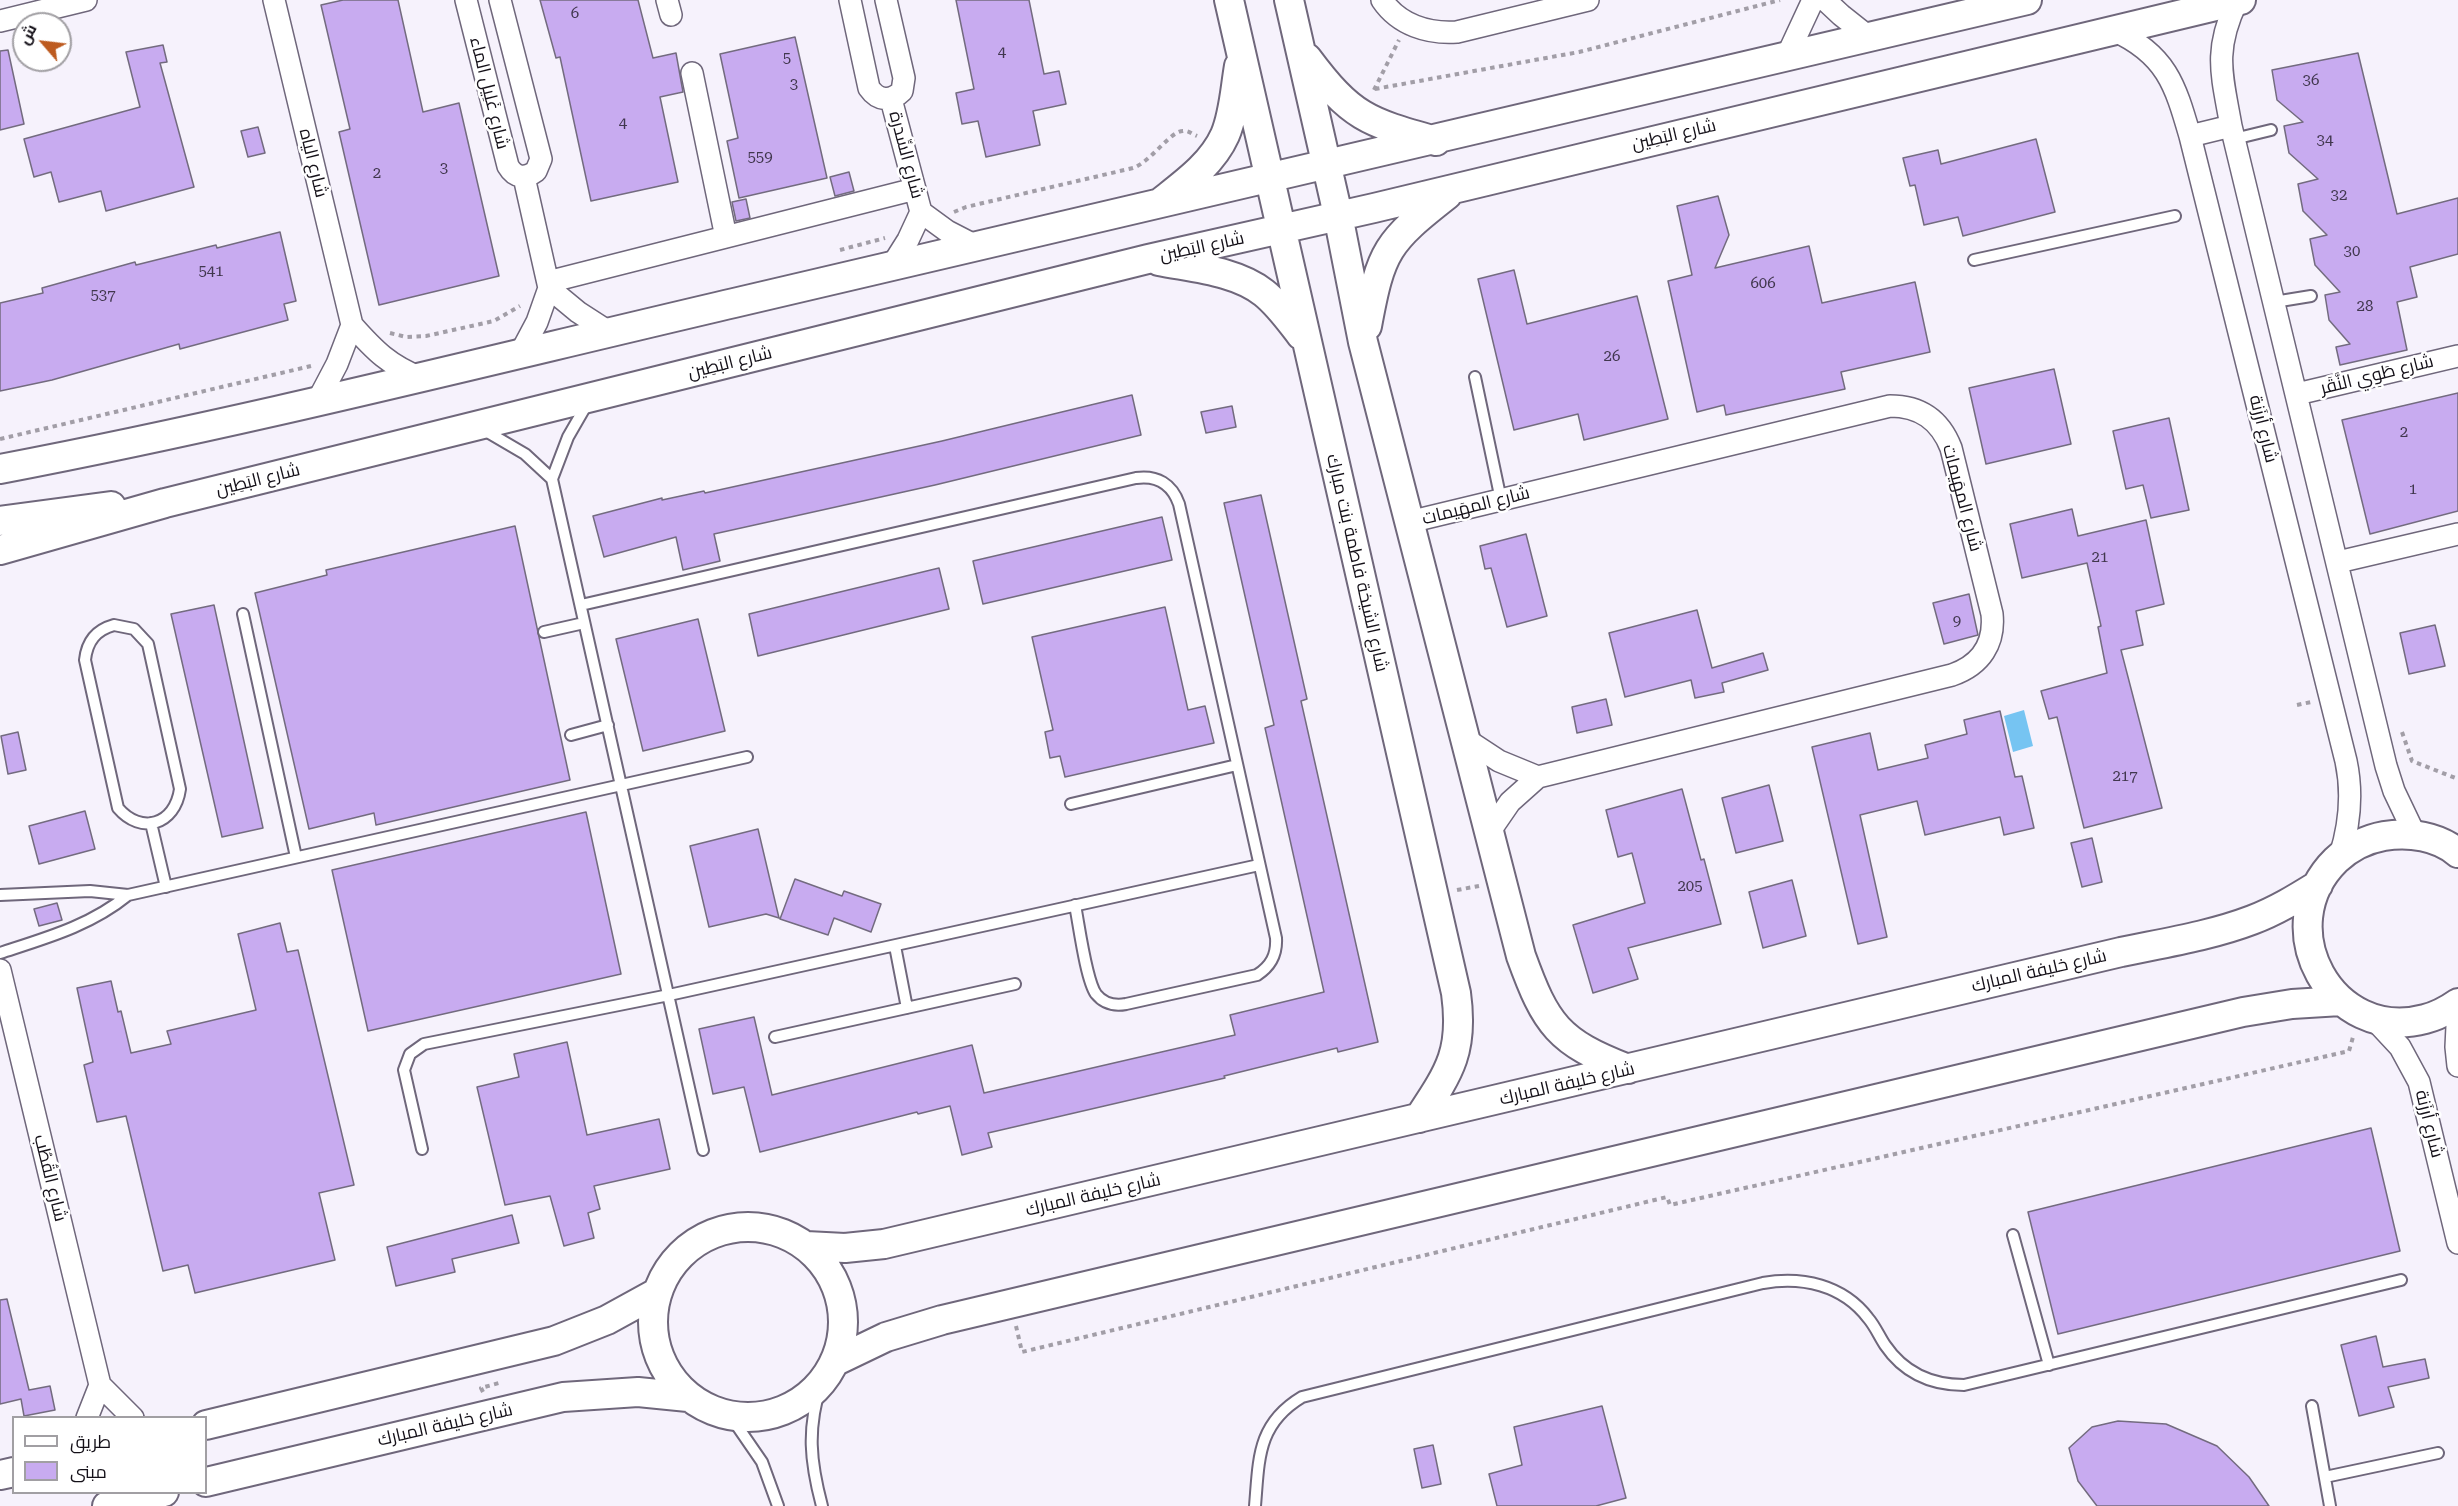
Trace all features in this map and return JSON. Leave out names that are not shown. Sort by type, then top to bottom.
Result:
[{"type":"main road","name":"شارع الشيخة فاطمة بنت مبارك","points":[[1229,0],[1456,993],[1459,1032],[1456,1051],[1450,1069],[1419,1118]]},
{"type":"main road","points":[[1289,0],[1338,215],[1363,342],[1521,956],[1539,1004],[1549,1020],[1576,1046],[1628,1069]]},
{"type":"main road","points":[[0,469],[105,449],[421,378],[609,332],[1438,141],[2027,0]]},
{"type":"main road","name":"شارع البَطِين","points":[[0,550],[84,528],[165,503],[1148,259],[1374,208],[2239,0]]},
{"type":"main road","points":[[1300,49],[1327,85],[1360,115],[1391,128],[1438,141]]},
{"type":"main road","points":[[1156,206],[1193,177],[1219,147],[1230,121],[1242,52]]},
{"type":"main road","points":[[1363,342],[1374,285],[1389,248],[1407,227],[1458,186]]},
{"type":"main road","points":[[1148,259],[1236,278],[1253,285],[1276,304],[1306,340]]},
{"type":"main road","name":"شارع البَطِين","points":[[0,521],[87,508],[165,503]]},
{"type":"main road","points":[[2358,1011],[2326,986],[2315,967],[2309,947],[2307,926],[2310,905],[2324,874],[2340,856],[2375,837],[2395,834],[2415,835],[2435,840],[2457,851]]},
{"type":"main road","name":"شارع خليفة المبارك","points":[[806,1246],[845,1248],[884,1244],[2228,928],[2275,911],[2318,885]]},
{"type":"main road","points":[[828,1373],[841,1342],[843,1320],[840,1299],[833,1279],[821,1261],[806,1246],[786,1234],[765,1228],[742,1227],[720,1231],[699,1240],[682,1254],[668,1272],[658,1292],[653,1315],[654,1338],[660,1360],[672,1380],[688,1397],[708,1409],[731,1417],[756,1418],[781,1412],[803,1400],[828,1373],[860,1348],[905,1330],[1011,1304],[2243,1012],[2292,1004],[2358,1011],[2407,1022],[2426,1019],[2458,1004]]},
{"type":"main road","points":[[207,1425],[555,1341],[633,1307],[658,1292]]},
{"type":"main road","name":"شارع خليفة المبارك","points":[[207,1482],[563,1397],[638,1392],[688,1397]]},
{"type":"main road","points":[[107,1506],[156,1494]]},
{"type":"street","points":[[0,21],[86,0]]},
{"type":"street","name":"شارع الياه","points":[[274,0],[352,325],[376,352],[390,363],[421,378]]},
{"type":"street","name":"شارع غَلِيل الماء","points":[[466,0],[508,166],[517,176],[524,177],[536,171],[541,159],[500,0]]},
{"type":"street","name":"شارع السِّدرة","points":[[850,0],[869,88],[878,98],[891,99],[902,92],[904,78],[886,0]]},
{"type":"street","points":[[1382,0],[1407,23],[1432,31],[1457,32],[1588,0]]},
{"type":"street","points":[[1786,58],[1813,0]]},
{"type":"street","points":[[1826,0],[1870,38]]},
{"type":"street","points":[[2239,0],[2224,32],[2220,66],[2233,133],[2386,766],[2394,791],[2415,835]]},
{"type":"street","name":"شارع أرزَنة","points":[[2113,30],[2147,49],[2161,63],[2172,79],[2190,136],[2346,761],[2351,800],[2346,838],[2340,856]]},
{"type":"street","points":[[692,73],[726,237]]},
{"type":"street","name":"شارع السِّدرة","points":[[891,99],[921,212],[947,231],[978,247]]},
{"type":"street","points":[[2190,136],[2233,133]]},
{"type":"street","name":"شارع غَلِيل الماء","points":[[524,177],[548,285]]},
{"type":"street","points":[[548,285],[915,189]]},
{"type":"street","name":"شارع السِّدرة","points":[[891,267],[908,240],[921,212]]},
{"type":"street","points":[[548,285],[578,312],[609,332]]},
{"type":"street","points":[[520,354],[537,322],[548,285]]},
{"type":"street","points":[[317,402],[337,364],[352,325]]},
{"type":"street","name":"شارع طَوِي النَّقَر","points":[[2297,394],[2458,356]]},
{"type":"street","name":"شارع المهَيمات","points":[[1409,522],[1890,406],[1913,408],[1933,419],[1947,437],[1992,614],[1992,634],[1989,644],[1978,660],[1961,672],[1538,777],[1510,802],[1488,834]]},
{"type":"street","points":[[2338,562],[2458,534]]},
{"type":"street","points":[[1464,738],[1499,761],[1538,777]]},
{"type":"street","name":"شارع القُطُب","points":[[0,970],[100,1385]]},
{"type":"street","points":[[2458,1004],[2456,1047],[2458,1066]]},
{"type":"street","name":"شارع أرزَنة","points":[[2358,1011],[2400,1047],[2419,1082],[2458,1243]]},
{"type":"street","points":[[88,1416],[100,1385],[131,1416]]},
{"type":"lane","points":[[2233,133],[2271,130]]},
{"type":"lane","points":[[1974,260],[2175,216]]},
{"type":"lane","points":[[2274,302],[2311,296]]},
{"type":"lane","points":[[1475,376],[1501,500]]},
{"type":"lane","points":[[591,398],[568,437],[552,479],[703,1150]]},
{"type":"lane","points":[[475,426],[517,448],[552,479]]},
{"type":"lane","points":[[581,605],[1136,478],[1154,478],[1170,488],[1179,504],[1276,938],[1275,956],[1257,975],[1119,1005],[1105,1002],[1091,986],[1076,905]]},
{"type":"lane","points":[[243,614],[296,857]]},
{"type":"lane","points":[[544,632],[585,623]]},
{"type":"lane","points":[[114,625],[134,629],[147,644],[180,789],[175,808],[161,820],[152,823],[132,821],[118,808],[85,660],[90,641],[105,628],[114,625]]},
{"type":"lane","points":[[571,735],[608,725]]},
{"type":"lane","points":[[0,895],[90,891],[128,895],[747,757]]},
{"type":"lane","points":[[1071,804],[1237,765]]},
{"type":"lane","points":[[152,823],[166,887]]},
{"type":"lane","points":[[422,1149],[404,1070],[410,1054],[424,1044],[669,996],[1259,865]]},
{"type":"lane","points":[[0,953],[77,928],[95,919],[128,895]]},
{"type":"lane","points":[[895,946],[907,1008]]},
{"type":"lane","points":[[775,1037],[1015,984]]},
{"type":"lane","points":[[2013,1235],[2049,1365]]},
{"type":"lane","points":[[1255,1506],[1259,1461],[1265,1435],[1280,1413],[1302,1397],[1763,1282],[1780,1280],[1812,1282],[1842,1295],[1867,1316],[1893,1356],[1911,1372],[1933,1382],[1964,1385],[2401,1280]]},
{"type":"lane","points":[[822,1506],[813,1467],[811,1434],[812,1417],[828,1373]]},
{"type":"lane","points":[[2312,1406],[2330,1506]]},
{"type":"lane","points":[[731,1417],[762,1462],[778,1506]]},
{"type":"lane","points":[[2325,1477],[2438,1453]]},
{"type":"path","points":[[1375,89],[1579,52],[1780,0]]},
{"type":"path","points":[[1371,95],[1407,23]]},
{"type":"path","points":[[921,212],[948,214],[966,207],[1132,168],[1149,159],[1170,138],[1182,131],[1205,140]]},
{"type":"path","points":[[834,252],[889,237]]},
{"type":"path","points":[[352,325],[406,337],[426,336],[494,321],[548,285]]},
{"type":"path","points":[[0,438],[317,365]]},
{"type":"path","points":[[1433,894],[1501,882]]},
{"type":"path","points":[[1011,1304],[1022,1352],[1667,1197],[1670,1205],[2349,1051],[2358,1011]]},
{"type":"path","points":[[488,1415],[482,1388],[499,1383],[492,1356]]},
{"type":"water","points":[[2024,710],[2033,746],[2013,752],[2004,716]]},
{"type":"building","points":[[343,0],[398,0],[423,112],[459,103],[499,276],[379,305],[339,132],[350,129],[321,5]]},
{"type":"building","points":[[540,0],[638,0],[653,58],[676,53],[683,92],[660,97],[678,182],[591,201],[560,57],[556,58]]},
{"type":"building","points":[[956,0],[1029,0],[1044,74],[1059,71],[1066,104],[1033,111],[1040,145],[986,157],[978,121],[962,124],[956,93],[974,89]]},
{"type":"building","points":[[795,37],[827,178],[739,198],[727,141],[738,138],[720,54]]},
{"type":"building","points":[[163,45],[167,62],[160,63],[194,187],[106,211],[101,191],[59,202],[51,172],[34,177],[24,139],[140,107],[126,52]]},
{"type":"building","points":[[8,50],[24,124],[0,130],[0,51]]},
{"type":"building","points":[[2358,53],[2397,214],[2458,198],[2458,254],[2410,267],[2417,297],[2397,302],[2407,350],[2340,365],[2336,347],[2350,344],[2329,320],[2325,295],[2340,292],[2315,265],[2310,239],[2327,235],[2303,211],[2298,184],[2318,179],[2289,153],[2284,126],[2303,122],[2277,100],[2272,70]]},
{"type":"building","points":[[258,127],[265,153],[248,157],[241,131]]},
{"type":"building","points":[[2036,139],[2055,212],[1963,236],[1958,217],[1924,225],[1915,185],[1910,186],[1903,158],[1938,150],[1941,164]]},
{"type":"building","points":[[849,172],[854,191],[835,196],[830,177]]},
{"type":"building","points":[[1718,196],[1729,235],[1715,268],[1809,246],[1822,303],[1915,282],[1930,352],[1841,372],[1845,389],[1726,415],[1724,405],[1697,412],[1668,281],[1692,275],[1677,206]]},
{"type":"building","points":[[746,199],[750,218],[736,221],[732,202]]},
{"type":"building","points":[[280,232],[296,301],[284,304],[288,320],[180,349],[179,344],[52,380],[0,391],[0,303],[43,293],[42,288],[135,262],[136,265]]},
{"type":"building","points":[[1514,270],[1527,324],[1637,296],[1668,419],[1584,440],[1578,414],[1514,430],[1478,279]]},
{"type":"building","points":[[2054,369],[2071,444],[1986,464],[1969,388]]},
{"type":"building","points":[[2458,393],[2458,511],[2370,534],[2342,420]]},
{"type":"building","points":[[1132,395],[1141,435],[935,485],[714,534],[720,561],[683,570],[676,537],[604,557],[593,516],[662,498],[662,500],[704,491],[705,493],[942,441]]},
{"type":"building","points":[[1232,406],[1236,427],[1206,433],[1201,412]]},
{"type":"building","points":[[2169,418],[2189,510],[2151,518],[2143,485],[2126,489],[2113,431]]},
{"type":"building","points":[[1261,495],[1307,699],[1301,701],[1378,1042],[1338,1052],[1337,1048],[1224,1076],[1225,1078],[988,1133],[992,1147],[962,1155],[950,1106],[918,1114],[917,1112],[760,1152],[744,1087],[713,1094],[699,1029],[754,1017],[772,1095],[972,1045],[984,1093],[1235,1035],[1230,1015],[1324,992],[1265,728],[1274,725],[1224,503]]},
{"type":"building","points":[[2072,509],[2078,536],[2146,520],[2164,604],[2136,611],[2143,645],[2121,650],[2162,808],[2084,828],[2057,717],[2049,719],[2041,691],[2107,673],[2098,627],[2101,626],[2087,563],[2022,578],[2010,524]]},
{"type":"building","points":[[1162,517],[1172,560],[983,604],[973,561]]},
{"type":"building","points":[[515,526],[570,780],[376,825],[374,813],[309,829],[255,593],[327,575],[326,570]]},
{"type":"building","points":[[1526,534],[1547,616],[1507,627],[1491,568],[1485,569],[1480,546]]},
{"type":"building","points":[[939,568],[949,609],[758,656],[749,614]]},
{"type":"building","points":[[1969,594],[1978,635],[1944,644],[1933,603]]},
{"type":"building","points":[[214,605],[263,828],[222,837],[171,614]]},
{"type":"building","points":[[1165,607],[1188,710],[1205,706],[1214,743],[1065,777],[1060,756],[1050,758],[1045,732],[1053,730],[1032,637]]},
{"type":"building","points":[[1697,610],[1712,668],[1763,653],[1768,670],[1722,683],[1724,692],[1695,698],[1691,680],[1625,697],[1609,633]]},
{"type":"building","points":[[698,619],[725,731],[643,751],[616,639]]},
{"type":"building","points":[[2435,625],[2445,666],[2409,674],[2400,633]]},
{"type":"building","points":[[1606,699],[1612,725],[1577,733],[1572,707]]},
{"type":"building","points":[[2000,711],[2015,777],[2022,776],[2034,828],[2004,835],[2000,817],[1925,835],[1917,801],[1860,815],[1887,937],[1858,944],[1812,747],[1870,733],[1878,770],[1928,758],[1925,745],[1967,734],[1964,720]]},
{"type":"building","points":[[18,732],[26,770],[8,774],[1,736]]},
{"type":"building","points":[[1769,785],[1783,841],[1736,853],[1722,798]]},
{"type":"building","points":[[1682,789],[1721,924],[1628,948],[1638,979],[1593,993],[1573,925],[1645,903],[1632,853],[1618,857],[1606,810]]},
{"type":"building","points":[[85,811],[95,849],[39,864],[29,826]]},
{"type":"building","points":[[586,812],[621,974],[368,1031],[332,870]]},
{"type":"building","points":[[758,829],[779,918],[766,914],[709,927],[690,846]]},
{"type":"building","points":[[2092,838],[2102,882],[2082,887],[2071,843]]},
{"type":"building","points":[[795,879],[842,896],[844,891],[881,904],[871,932],[834,918],[828,935],[780,919]]},
{"type":"building","points":[[1792,880],[1806,936],[1763,948],[1749,892]]},
{"type":"building","points":[[57,903],[62,920],[39,926],[34,909]]},
{"type":"building","points":[[280,923],[287,952],[298,950],[354,1185],[319,1193],[335,1260],[195,1293],[188,1265],[163,1271],[126,1116],[97,1122],[84,1065],[93,1062],[77,988],[111,981],[131,1053],[171,1044],[167,1031],[256,1010],[238,934]]},
{"type":"building","points":[[567,1042],[587,1135],[659,1119],[670,1169],[594,1186],[600,1209],[588,1213],[594,1238],[564,1246],[550,1196],[505,1205],[477,1087],[519,1077],[514,1054]]},
{"type":"building","points":[[2371,1128],[2400,1251],[2058,1334],[2028,1212]]},
{"type":"building","points":[[512,1215],[519,1243],[452,1259],[455,1272],[396,1286],[387,1247]]},
{"type":"building","points":[[7,1299],[29,1390],[50,1386],[55,1410],[24,1416],[21,1399],[0,1404],[0,1300]]},
{"type":"building","points":[[2376,1336],[2383,1367],[2425,1359],[2429,1378],[2388,1387],[2394,1407],[2359,1416],[2341,1345]]},
{"type":"building","points":[[1602,1406],[1626,1498],[1596,1506],[1497,1506],[1489,1474],[1522,1465],[1514,1427]]},
{"type":"building","points":[[2118,1421],[2166,1424],[2217,1446],[2249,1477],[2269,1506],[2097,1506],[2078,1481],[2069,1448],[2092,1427]]},
{"type":"building","points":[[1433,1445],[1441,1484],[1422,1488],[1414,1449]]}]
